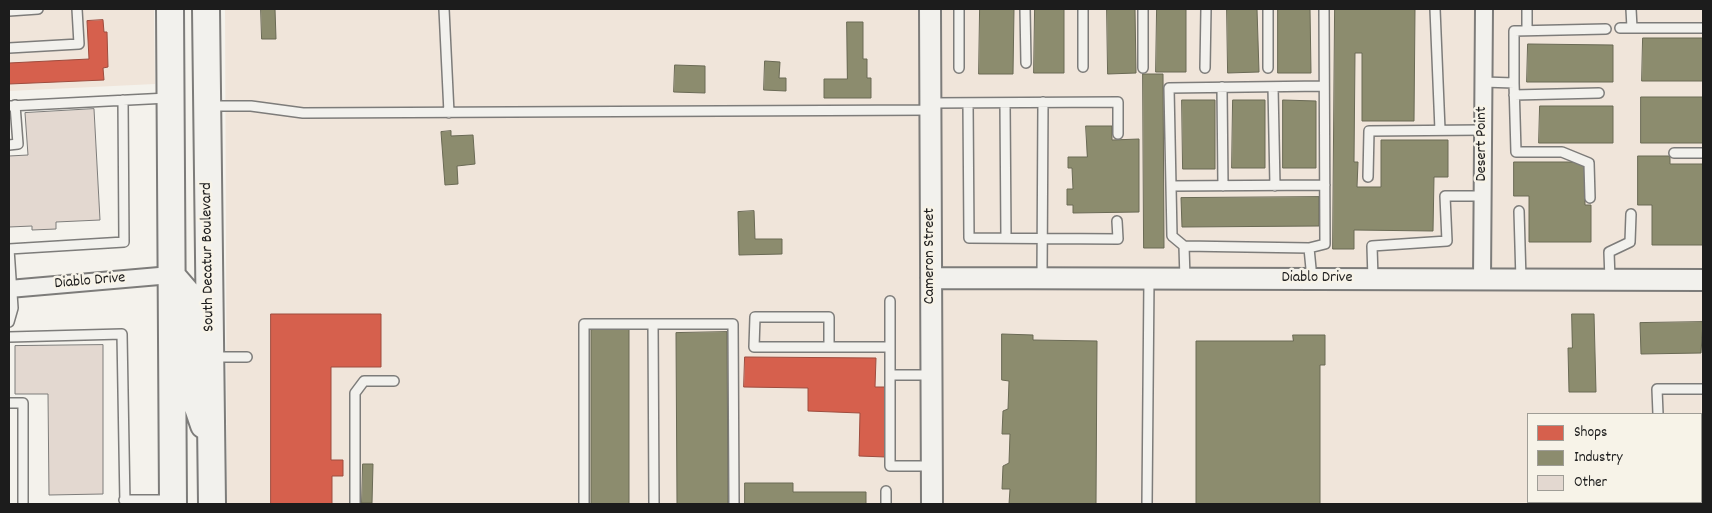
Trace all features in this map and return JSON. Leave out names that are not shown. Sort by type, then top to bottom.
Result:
[{"type":"main road","points":[[170,9],[174,503]]},
{"type":"main road","name":"South Decatur Boulevard","points":[[206,9],[212,504]]},
{"type":"main road","points":[[171,275],[190,297],[192,390],[211,447]]},
{"type":"street","name":"Cameron Street","points":[[930,9],[932,504]]},
{"type":"street","name":"Desert Point","points":[[1482,280],[1484,9]]},
{"type":"street","name":"Diablo Drive","points":[[10,289],[171,275]]},
{"type":"street","name":"Diablo Drive","points":[[931,278],[1703,280]]},
{"type":"lane","points":[[9,10],[38,9]]},
{"type":"lane","points":[[9,48],[79,44],[77,9]]},
{"type":"lane","points":[[444,9],[450,113]]},
{"type":"lane","points":[[959,9],[959,68]]},
{"type":"lane","points":[[1026,9],[1026,63]]},
{"type":"lane","points":[[1083,9],[1083,68]]},
{"type":"lane","points":[[1143,9],[1143,68]]},
{"type":"lane","points":[[1205,68],[1206,9]]},
{"type":"lane","points":[[1268,9],[1268,68]]},
{"type":"lane","points":[[1324,9],[1325,244],[1309,248],[1184,246],[1172,236],[1169,88],[1324,86]]},
{"type":"lane","points":[[1435,9],[1440,130]]},
{"type":"lane","points":[[1527,9],[1527,30]]},
{"type":"lane","points":[[1631,9],[1632,28]]},
{"type":"lane","points":[[1620,28],[1703,28]]},
{"type":"lane","points":[[1590,198],[1589,163],[1562,152],[1516,152],[1514,30],[1606,29]]},
{"type":"lane","points":[[1483,82],[1514,83]]},
{"type":"lane","points":[[1274,86],[1275,186]]},
{"type":"lane","points":[[1222,87],[1223,186]]},
{"type":"lane","points":[[1514,95],[1599,93]]},
{"type":"lane","points":[[9,145],[18,144],[12,106],[171,98]]},
{"type":"lane","points":[[9,322],[13,308],[10,289],[9,249],[124,242],[123,100]]},
{"type":"lane","points":[[1042,278],[1043,102]]},
{"type":"lane","points":[[207,106],[251,106],[303,113],[450,113],[931,107],[968,103],[1118,102],[1118,134]]},
{"type":"lane","points":[[968,103],[969,238],[1118,239],[1118,221]]},
{"type":"lane","points":[[1005,103],[1006,238]]},
{"type":"lane","points":[[1368,177],[1369,131],[1483,130]]},
{"type":"lane","points":[[1674,154],[1703,153]]},
{"type":"lane","points":[[1171,186],[1324,185]]},
{"type":"lane","points":[[1373,280],[1372,246],[1447,241],[1445,196],[1483,196]]},
{"type":"lane","points":[[1519,211],[1521,280]]},
{"type":"lane","points":[[1610,280],[1609,252],[1630,242],[1631,214]]},
{"type":"lane","points":[[1184,246],[1185,279]]},
{"type":"lane","points":[[1309,248],[1312,279]]},
{"type":"lane","points":[[1147,504],[1149,279]]},
{"type":"lane","points":[[890,301],[890,466],[932,466]]},
{"type":"lane","points":[[829,346],[829,317],[755,317],[754,347],[890,347]]},
{"type":"lane","points":[[584,504],[584,324],[733,324],[734,504]]},
{"type":"lane","points":[[653,324],[654,504]]},
{"type":"lane","points":[[9,337],[122,334],[124,502],[174,503]]},
{"type":"lane","points":[[210,358],[247,357]]},
{"type":"lane","points":[[890,375],[931,375]]},
{"type":"lane","points":[[355,504],[355,393],[364,381],[394,381]]},
{"type":"lane","points":[[1658,413],[1657,389],[1703,389]]},
{"type":"lane","points":[[9,403],[23,403],[23,504]]},
{"type":"lane","points":[[886,491],[886,504]]},
{"type":"shaded area","points":[[9,9],[154,9],[155,84],[9,91]]},
{"type":"shaded area","points":[[225,9],[1703,9],[1703,504],[227,504]]},
{"type":"building: Shops","points":[[103,20],[104,32],[107,32],[108,67],[103,68],[104,80],[9,84],[9,63],[89,59],[87,21]]},
{"type":"building: Shops","points":[[271,314],[381,314],[381,367],[331,367],[331,460],[343,460],[343,476],[332,476],[332,504],[271,504]]},
{"type":"building: Shops","points":[[745,357],[876,358],[875,387],[887,387],[886,457],[859,456],[860,413],[808,411],[808,388],[744,387]]},
{"type":"building: Industry","points":[[261,9],[275,9],[276,39],[262,39]]},
{"type":"building: Industry","points":[[980,9],[1014,9],[1013,74],[979,74]]},
{"type":"building: Industry","points":[[1035,9],[1064,9],[1064,73],[1034,73]]},
{"type":"building: Industry","points":[[1107,9],[1135,9],[1136,73],[1108,74]]},
{"type":"building: Industry","points":[[1157,9],[1186,9],[1186,72],[1156,72]]},
{"type":"building: Industry","points":[[1227,9],[1257,9],[1259,72],[1228,73]]},
{"type":"building: Industry","points":[[1278,9],[1310,9],[1311,73],[1278,73]]},
{"type":"building: Industry","points":[[1335,9],[1415,9],[1414,121],[1362,121],[1362,53],[1355,53],[1354,162],[1358,162],[1357,187],[1381,187],[1381,140],[1448,140],[1448,177],[1434,177],[1433,231],[1354,230],[1354,249],[1333,249]]},
{"type":"building: Industry","points":[[847,22],[863,22],[863,59],[867,59],[867,78],[871,78],[871,98],[824,98],[824,79],[847,79]]},
{"type":"building: Industry","points":[[1643,38],[1703,38],[1703,81],[1642,81]]},
{"type":"building: Industry","points":[[1528,44],[1613,45],[1613,82],[1527,82]]},
{"type":"building: Industry","points":[[765,61],[780,62],[779,78],[786,78],[786,91],[764,90]]},
{"type":"building: Industry","points":[[675,65],[705,66],[705,93],[674,92]]},
{"type":"building: Industry","points":[[1143,74],[1163,74],[1164,248],[1144,248]]},
{"type":"building: Industry","points":[[1641,97],[1703,97],[1703,143],[1641,143]]},
{"type":"building: Industry","points":[[1182,100],[1215,100],[1215,169],[1183,169]]},
{"type":"building: Industry","points":[[1233,100],[1265,100],[1265,168],[1232,168]]},
{"type":"building: Industry","points":[[1283,100],[1316,101],[1316,168],[1283,168]]},
{"type":"building: Industry","points":[[1540,106],[1613,106],[1613,143],[1539,143]]},
{"type":"building: Industry","points":[[1086,126],[1112,126],[1112,140],[1139,139],[1139,212],[1073,213],[1073,205],[1067,205],[1067,189],[1073,189],[1072,168],[1068,168],[1068,157],[1087,157]]},
{"type":"building: Industry","points":[[451,131],[451,136],[473,135],[475,164],[457,166],[458,184],[445,185],[441,132]]},
{"type":"building: Industry","points":[[1638,156],[1670,156],[1670,164],[1703,164],[1703,245],[1652,245],[1652,205],[1638,205]]},
{"type":"building: Industry","points":[[1514,162],[1585,162],[1585,205],[1591,205],[1591,242],[1529,242],[1529,196],[1514,196]]},
{"type":"building: Industry","points":[[1319,197],[1319,226],[1182,227],[1181,198]]},
{"type":"building: Industry","points":[[754,211],[755,239],[782,239],[782,254],[739,255],[738,212]]},
{"type":"building: Industry","points":[[1572,314],[1594,314],[1596,392],[1569,392],[1568,348],[1572,348]]},
{"type":"building: Industry","points":[[1703,322],[1701,353],[1641,354],[1640,323]]},
{"type":"building: Industry","points":[[629,329],[629,504],[591,504],[591,330]]},
{"type":"building: Industry","points":[[727,332],[728,504],[677,504],[676,333]]},
{"type":"building: Industry","points":[[1002,334],[1033,335],[1033,340],[1097,341],[1096,504],[1009,504],[1010,489],[1002,489],[1003,466],[1009,463],[1010,434],[1002,434],[1003,411],[1008,409],[1009,381],[1002,380]]},
{"type":"building: Industry","points":[[1293,335],[1325,335],[1325,365],[1320,365],[1320,504],[1196,504],[1196,341],[1293,341]]},
{"type":"building: Industry","points":[[363,464],[373,464],[372,503],[362,503]]},
{"type":"building: Industry","points":[[745,483],[793,483],[793,492],[866,492],[866,504],[745,504]]},
{"type":"building: Other","points":[[94,109],[100,220],[56,222],[56,229],[32,230],[32,226],[9,227],[9,156],[28,155],[25,113]]},
{"type":"building: Other","points":[[103,345],[103,494],[49,495],[48,394],[15,394],[15,346]]}]
